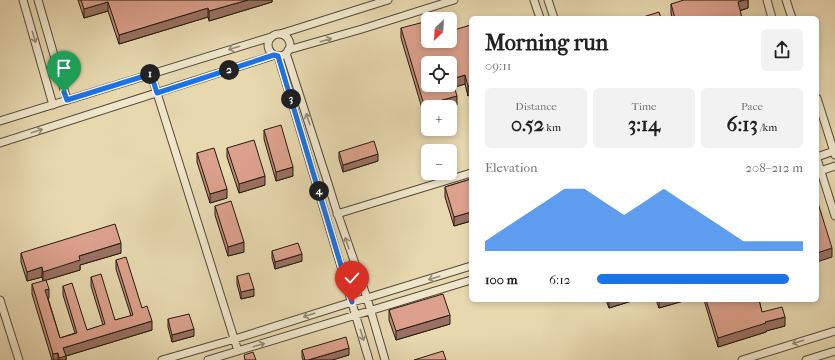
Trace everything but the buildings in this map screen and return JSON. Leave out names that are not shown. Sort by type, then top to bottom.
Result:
[{"type":"street","points":[[23,0],[54,104]]},
{"type":"street","points":[[38,0],[67,100]]},
{"type":"street","points":[[0,120],[271,37],[374,2],[388,0]]},
{"type":"street","points":[[0,143],[276,56],[281,56],[287,52],[454,0]]},
{"type":"street","points":[[534,0],[539,16]]},
{"type":"street","points":[[548,0],[553,16]]},
{"type":"street","points":[[767,0],[771,16]]},
{"type":"street","points":[[786,0],[791,16]]},
{"type":"street","points":[[280,34],[285,36],[290,44],[287,52],[337,214],[366,298],[385,360]]},
{"type":"street","points":[[271,37],[268,42],[268,48],[272,54],[276,56],[369,360]]},
{"type":"street","points":[[151,74],[238,351]]},
{"type":"street","points":[[819,104],[834,153],[819,157]]},
{"type":"street","points":[[835,166],[819,171],[835,216]]},
{"type":"street","points":[[337,214],[469,174]]},
{"type":"street","points":[[315,180],[326,177]]},
{"type":"street","points":[[162,360],[469,267]]},
{"type":"street","points":[[208,360],[469,281],[463,269]]},
{"type":"street","points":[[0,300],[19,360]]},
{"type":"street","points":[[742,360],[835,331]]},
{"type":"street","points":[[806,360],[835,351]]},
{"type":"route","points":[[64,92],[67,100],[151,74],[157,93],[274,55],[278,56],[352,302]]}]
